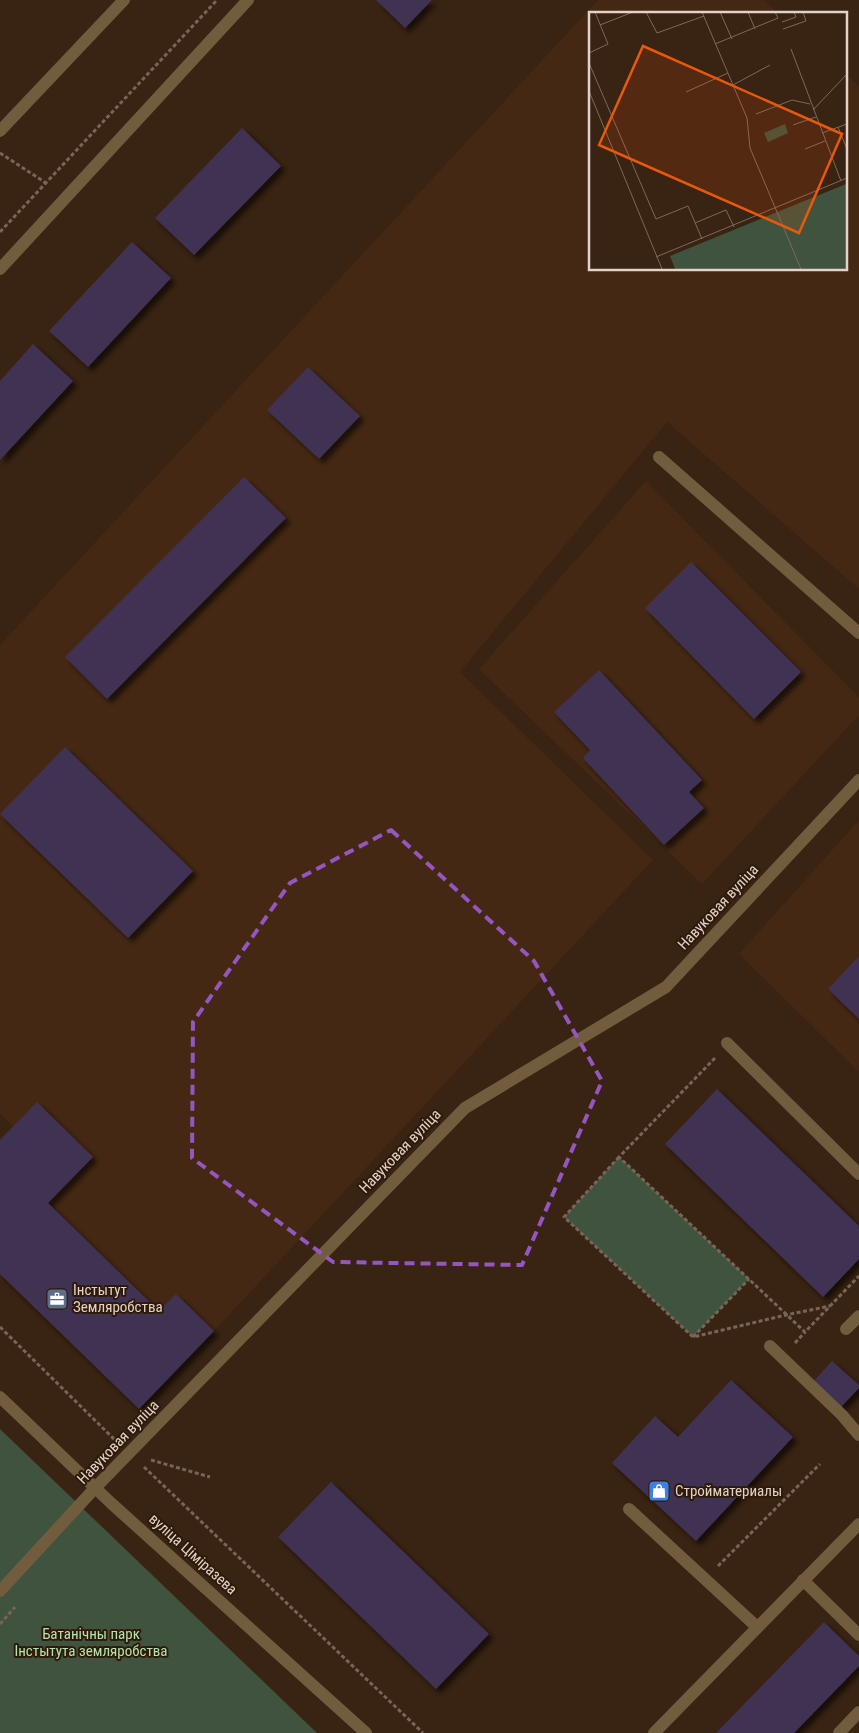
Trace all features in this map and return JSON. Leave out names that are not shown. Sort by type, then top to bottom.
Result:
[{"type":"street","points":[[0,131],[124,0]]},
{"type":"street","points":[[0,269],[248,0]]},
{"type":"street","points":[[659,458],[859,634]]},
{"type":"street","name":"Навуковая вуліца","points":[[0,1591],[95,1488],[465,1108],[666,987],[859,780]]},
{"type":"street","points":[[727,1043],[859,1174]]},
{"type":"street","points":[[846,1329],[859,1316]]},
{"type":"street","points":[[770,1346],[842,1415],[859,1435]]},
{"type":"street","name":"вуліца Ціміразева","points":[[0,1397],[95,1488],[366,1733]]},
{"type":"street","points":[[629,1509],[757,1627]]},
{"type":"street","points":[[654,1733],[859,1524]]},
{"type":"street","points":[[803,1580],[859,1635]]},
{"type":"street","points":[[839,1733],[859,1712]]},
{"type":"path","points":[[0,232],[217,0]]},
{"type":"path","points":[[0,153],[46,183]]},
{"type":"path","points":[[693,1338],[564,1218],[619,1157],[718,1054]]},
{"type":"path","points":[[619,1157],[805,1332],[859,1276]]},
{"type":"path","points":[[693,1338],[749,1280]]},
{"type":"path","points":[[693,1338],[830,1306]]},
{"type":"path","points":[[0,1327],[129,1453],[423,1733]]},
{"type":"path","points":[[129,1453],[210,1477]]},
{"type":"path","points":[[705,1579],[820,1464]]},
{"type":"highlighted area","points":[[391,830],[534,961],[602,1081],[522,1265],[333,1262],[192,1158],[193,1022],[290,883]]},
{"type":"shaded area","points":[[598,0],[764,0],[777,12],[589,12],[589,270],[846,270],[846,75],[859,86],[859,589],[667,422],[460,672],[653,860],[139,1409],[0,1274],[0,1140],[13,1127],[0,1113],[0,645]]},
{"type":"shaded area","points":[[646,481],[859,697],[859,715],[702,884],[479,669]]},
{"type":"shaded area","points":[[859,820],[859,1072],[739,954]]},
{"type":"green space","points":[[619,1157],[749,1279],[693,1337],[564,1217]]},
{"type":"green space","name":"Батанічны парк Інстытута земляробства","points":[[0,1429],[317,1733],[0,1733]]},
{"type":"building","points":[[376,0],[432,0],[405,28]]},
{"type":"building","points":[[242,128],[281,166],[194,255],[155,218]]},
{"type":"building","points":[[132,242],[171,278],[88,367],[49,331]]},
{"type":"building","points":[[33,344],[73,381],[0,460],[0,381]]},
{"type":"building","points":[[308,367],[360,416],[319,459],[267,410]]},
{"type":"building","points":[[244,477],[286,518],[107,699],[65,657]]},
{"type":"building","points":[[691,562],[801,672],[754,719],[645,608]]},
{"type":"building","points":[[599,670],[702,780],[689,792],[704,808],[664,845],[583,758],[590,750],[554,712]]},
{"type":"building","points":[[65,747],[193,871],[128,938],[0,814]]},
{"type":"building","points":[[859,956],[859,1019],[828,989]]},
{"type":"building","points":[[717,1089],[859,1226],[859,1259],[823,1297],[665,1144]]},
{"type":"building","points":[[37,1102],[93,1157],[48,1203],[159,1311],[176,1294],[214,1331],[139,1409],[0,1274],[0,1140]]},
{"type":"building","points":[[832,1361],[859,1385],[859,1388],[841,1407],[813,1382]]},
{"type":"building","points":[[731,1380],[793,1437],[696,1541],[612,1463],[655,1416],[678,1437]]},
{"type":"building","points":[[331,1482],[489,1634],[436,1689],[278,1537]]},
{"type":"building","points":[[824,1622],[859,1656],[859,1666],[794,1733],[716,1733]]},
{"type":"place","name":"Інстытут Земляробства","points":[[57,1299]]},
{"type":"place","name":"Стройматериалы","points":[[659,1491]]}]
